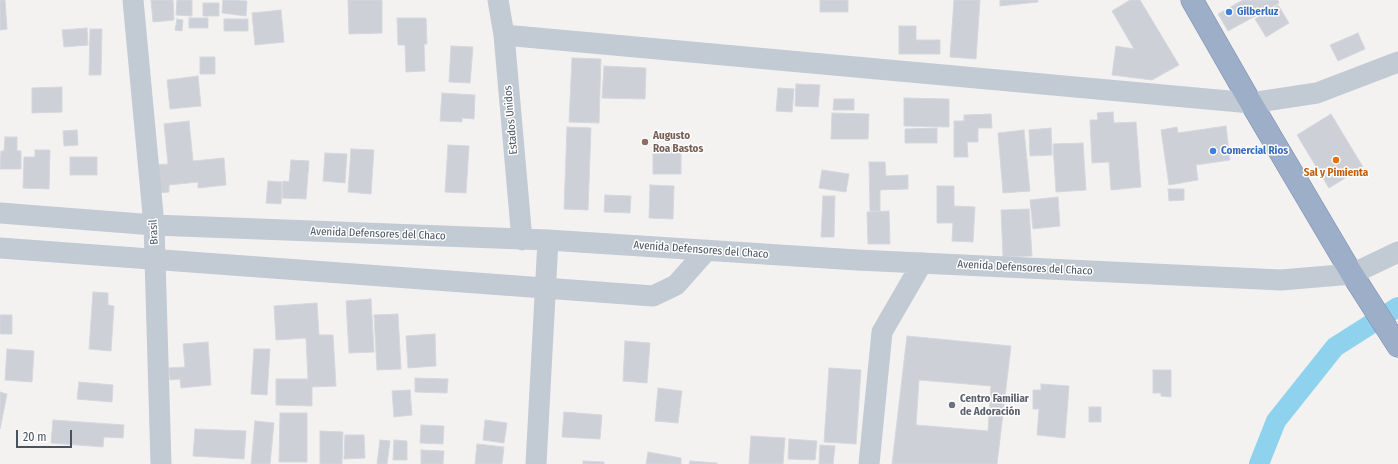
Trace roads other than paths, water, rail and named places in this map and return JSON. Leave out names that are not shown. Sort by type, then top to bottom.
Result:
[{"type":"highway","points":[[1192,0],[1352,274],[1398,346]]},
{"type":"street","name":"Brasil","points":[[133,0],[154,225],[161,464]]},
{"type":"street","name":"Estados Unidos","points":[[498,0],[504,35],[522,240]]},
{"type":"street","points":[[504,35],[1251,103],[1317,93],[1398,62]]},
{"type":"street","name":"Avenida Defensores del Chaco","points":[[0,213],[154,225],[548,240],[857,260],[1281,280],[1352,274],[1398,252]]},
{"type":"street","points":[[536,464],[548,240]]},
{"type":"street","points":[[0,248],[653,296],[676,285],[707,250]]},
{"type":"street","points":[[869,464],[882,332],[922,263]]},
{"type":"waterway","points":[[1259,464],[1276,421],[1335,347],[1398,307]]},
{"type":"place","name":"Gilberluz","points":[[1229,12]]},
{"type":"place","name":"Augusto Roa Bastos","points":[[645,142]]},
{"type":"place","name":"Comercial Rios","points":[[1213,151]]},
{"type":"place","name":"Sal y Pimienta","points":[[1336,160]]},
{"type":"place","name":"Centro Familiar de Adoración","points":[[952,405]]}]
